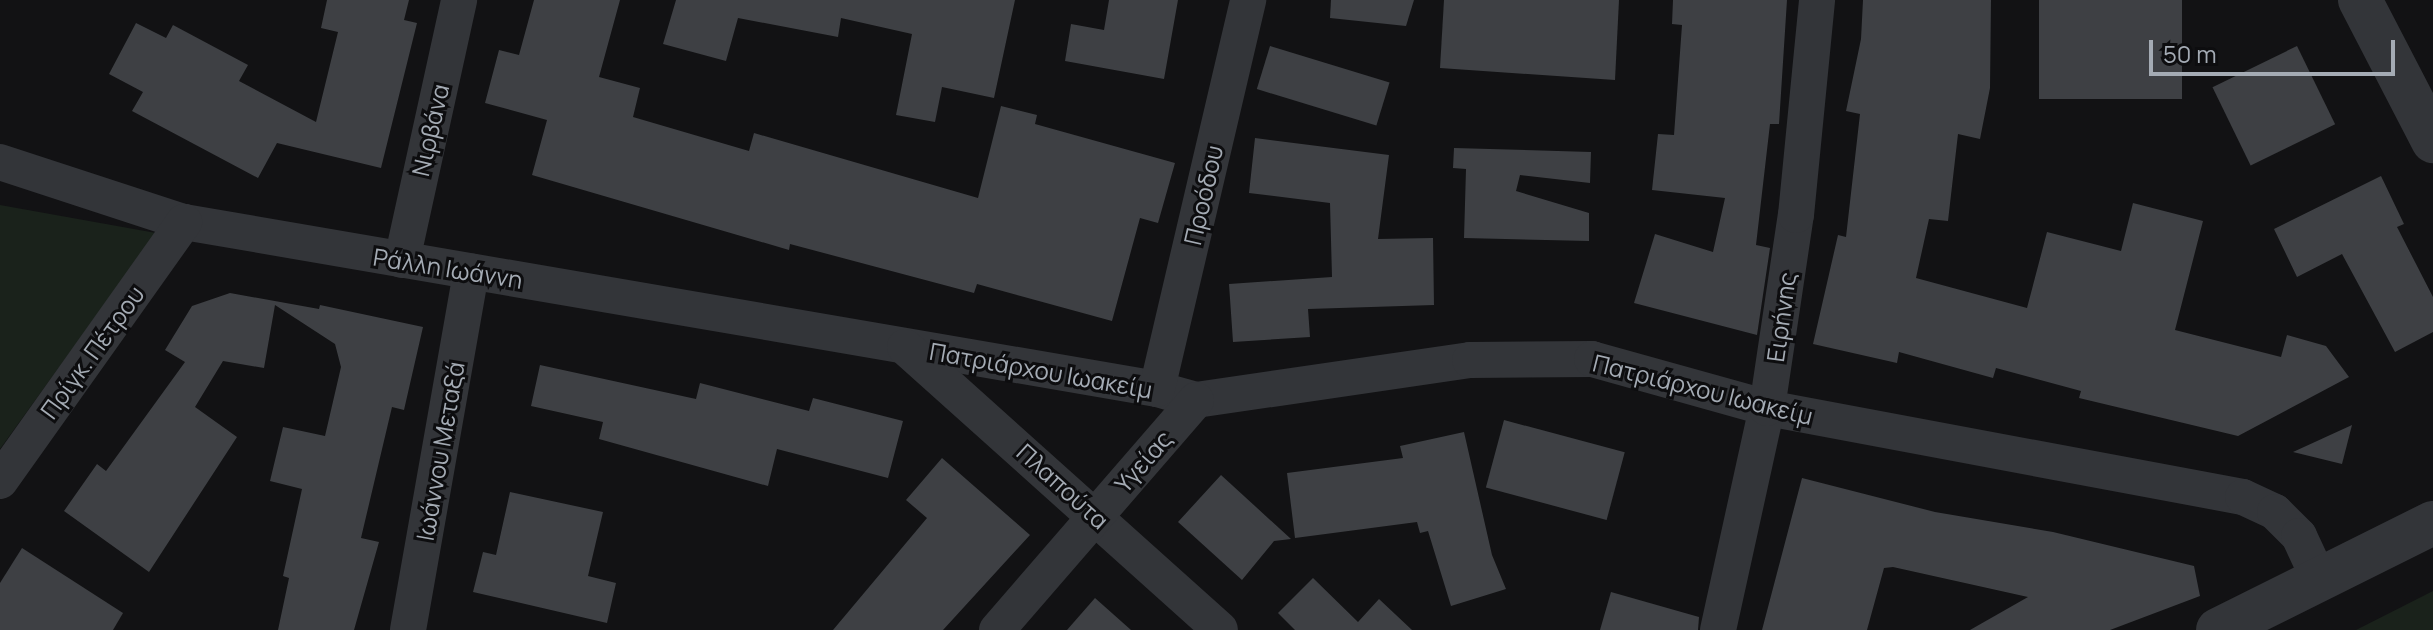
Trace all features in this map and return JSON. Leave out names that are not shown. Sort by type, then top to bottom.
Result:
[{"type":"street","name":"Νιρβάνα","points":[[402,260],[459,0]]},
{"type":"street","name":"Προόδου","points":[[1157,389],[1248,0]]},
{"type":"street","name":"Ειρήνης","points":[[1718,630],[1767,408],[1796,215],[1817,0]]},
{"type":"street","points":[[2360,0],[2433,141]]},
{"type":"street","name":"Ράλλη Ιωάννη","points":[[0,162],[184,222],[904,346]]},
{"type":"street","name":"Πρίγκ. Πέτρου","points":[[0,481],[184,222]]},
{"type":"street","name":"Ιωάννου Μεταξά","points":[[408,630],[471,271]]},
{"type":"street","name":"Πατριάρχου Ιωακείμ","points":[[904,346],[1157,389],[1196,400],[1470,360],[1592,359],[1767,408],[2243,497],[2275,512],[2299,536],[2319,579]]},
{"type":"street","name":"Πλαπούτα","points":[[904,346],[1096,515],[1220,630]]},
{"type":"street","name":"Υγείας","points":[[997,630],[1196,400]]},
{"type":"street","points":[[2218,630],[2433,523]]},
{"type":"shaded area","points":[[0,205],[156,233],[0,449]]},
{"type":"shaded area","points":[[2433,591],[2433,630],[2356,630]]},
{"type":"building","points":[[327,0],[409,0],[404,20],[417,23],[381,168],[277,143],[258,178],[132,111],[143,92],[109,74],[136,23],[166,38],[173,25],[248,65],[239,81],[316,122],[338,32],[321,28]]},
{"type":"building","points":[[534,0],[620,0],[599,77],[640,88],[633,117],[749,151],[754,133],[978,198],[1001,106],[1037,115],[1035,124],[1175,163],[1158,223],[1140,218],[1112,321],[977,284],[974,293],[790,244],[789,250],[532,175],[547,120],[485,103],[499,50],[519,55]]},
{"type":"building","points":[[676,0],[1015,0],[994,98],[942,87],[935,122],[896,115],[912,34],[841,18],[838,37],[738,18],[726,61],[663,44]]},
{"type":"building","points":[[1109,0],[1178,0],[1164,79],[1065,61],[1071,24],[1104,30]]},
{"type":"building","points":[[1331,0],[1414,0],[1406,26],[1330,18]]},
{"type":"building","points":[[1444,0],[1619,0],[1615,80],[1440,68]]},
{"type":"building","points":[[1673,0],[1787,0],[1779,124],[1770,124],[1756,245],[1770,248],[1757,335],[1634,303],[1655,234],[1713,252],[1725,198],[1652,190],[1658,134],[1674,135],[1682,25],[1672,24]]},
{"type":"building","points":[[1863,0],[1991,0],[1990,88],[1980,139],[1958,134],[1948,221],[1929,219],[1916,278],[2027,308],[2047,232],[2121,251],[2133,203],[2203,221],[2175,330],[2281,357],[2287,335],[2326,346],[2349,377],[2238,436],[2079,398],[2081,391],[1996,368],[1993,378],[1899,352],[1897,363],[1813,344],[1838,235],[1846,237],[1860,114],[1846,111],[1861,39]]},
{"type":"building","points":[[2039,0],[2182,0],[2182,99],[2039,99]]},
{"type":"building","points":[[1270,46],[1390,83],[1376,126],[1257,89]]},
{"type":"building","points":[[2297,46],[2335,124],[2251,165],[2213,87]]},
{"type":"building","points":[[1255,138],[1389,155],[1378,239],[1433,238],[1434,305],[1308,309],[1310,337],[1233,342],[1229,284],[1332,277],[1330,203],[1249,193]]},
{"type":"building","points":[[1454,148],[1591,152],[1590,183],[1520,175],[1516,191],[1589,213],[1589,241],[1464,238],[1466,169],[1453,168]]},
{"type":"building","points":[[2381,176],[2404,224],[2397,227],[2433,297],[2433,332],[2395,352],[2342,254],[2297,277],[2274,229]]},
{"type":"building","points":[[230,293],[319,309],[320,305],[423,327],[404,410],[392,407],[361,538],[379,542],[354,630],[278,630],[289,578],[283,576],[302,489],[270,481],[283,427],[325,436],[341,367],[335,344],[275,305],[264,368],[223,361],[195,407],[237,437],[149,572],[64,511],[97,464],[106,471],[185,362],[165,350],[192,306]]},
{"type":"building","points":[[540,365],[696,399],[700,383],[809,411],[813,398],[903,421],[888,478],[777,449],[768,486],[599,439],[603,422],[531,406]]},
{"type":"building","points":[[1504,420],[1625,452],[1607,520],[1486,488]]},
{"type":"building","points":[[2352,425],[2342,464],[2293,452]]},
{"type":"building","points":[[1464,432],[1492,555],[1506,589],[1451,606],[1428,531],[1420,533],[1417,522],[1295,538],[1287,473],[1403,458],[1400,446]]},
{"type":"building","points":[[942,458],[1030,535],[943,630],[833,630],[927,518],[906,500]]},
{"type":"building","points":[[1221,475],[1291,539],[1274,541],[1242,580],[1178,522]]},
{"type":"building","points":[[1802,478],[1935,512],[2053,532],[2194,566],[2200,596],[2110,630],[1970,630],[2028,597],[1893,567],[1884,568],[1867,630],[1762,630]]},
{"type":"building","points":[[510,492],[603,512],[588,576],[616,583],[607,623],[473,592],[483,552],[496,555]]},
{"type":"building","points":[[22,548],[123,613],[113,630],[0,630],[0,583]]},
{"type":"building","points":[[1313,578],[1358,622],[1379,599],[1412,630],[1295,630],[1278,613]]},
{"type":"building","points":[[1611,592],[1699,617],[1698,630],[1600,630]]},
{"type":"building","points":[[1095,598],[1131,630],[1067,630]]}]
